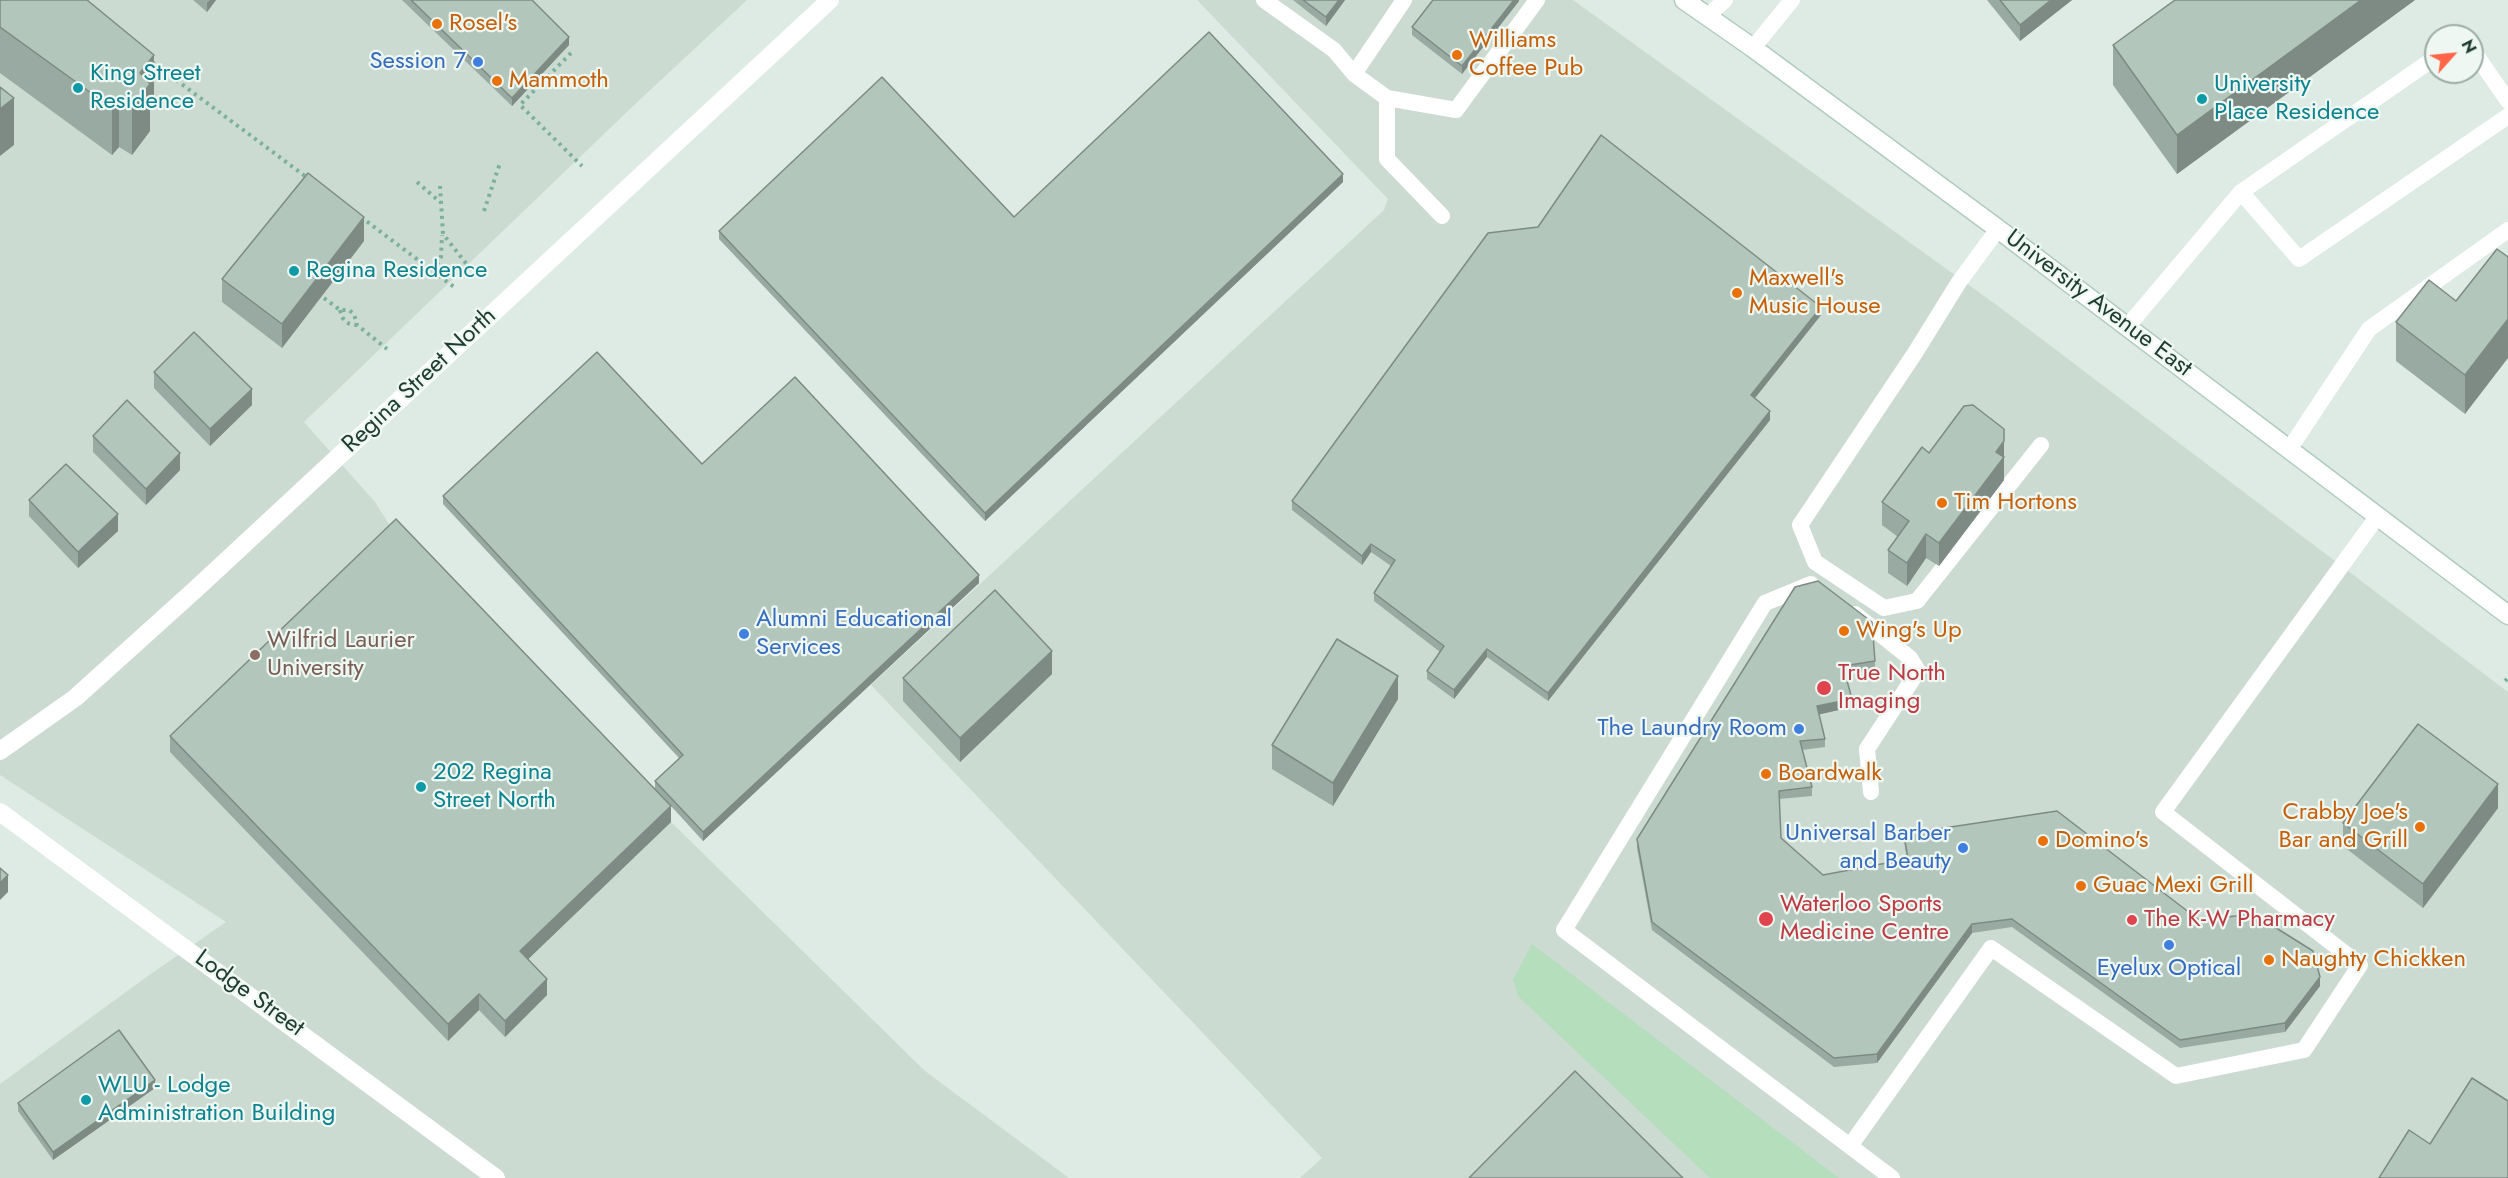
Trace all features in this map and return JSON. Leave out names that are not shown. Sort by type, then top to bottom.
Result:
[{"type":"street","name":"Regina Street North","points":[[0,751],[75,698],[180,604],[830,0]]},
{"type":"street","name":"University Avenue East","points":[[1684,0],[1753,48],[1998,229],[2508,615]]},
{"type":"street","name":"Lodge Street","points":[[0,812],[496,1178]]},
{"type":"lane","points":[[1264,0],[1334,50],[1354,74],[1387,98],[1456,110],[1537,0]]},
{"type":"lane","points":[[1354,74],[1404,0]]},
{"type":"lane","points":[[1708,16],[1725,0]]},
{"type":"lane","points":[[1753,48],[1792,0]]},
{"type":"lane","points":[[2127,327],[2241,192],[2424,65]]},
{"type":"lane","points":[[2484,66],[2508,101]]},
{"type":"lane","points":[[1387,98],[1387,159],[1442,216]]},
{"type":"lane","points":[[2241,192],[2299,259],[2508,116]]},
{"type":"lane","points":[[1998,229],[1959,282],[1915,353],[1800,525],[1815,562],[1884,608],[1917,601],[2040,445]]},
{"type":"lane","points":[[2290,448],[2369,329],[2508,230]]},
{"type":"lane","points":[[1850,1146],[1991,948],[2176,1076],[2304,1050],[2360,965],[2163,812],[2377,516]]},
{"type":"lane","points":[[1824,589],[1815,582],[1765,603],[1564,930],[1893,1178]]},
{"type":"lane","points":[[1841,603],[1910,658],[1918,671],[1867,749],[1870,792]]},
{"type":"path","points":[[571,53],[520,105],[582,166]]},
{"type":"path","points":[[145,57],[318,185]]},
{"type":"path","points":[[484,211],[500,163]]},
{"type":"path","points":[[417,182],[440,202]]},
{"type":"path","points":[[433,271],[441,257],[440,186]]},
{"type":"path","points":[[356,214],[454,287]]},
{"type":"path","points":[[442,234],[472,271]]},
{"type":"path","points":[[324,298],[340,310],[349,310],[354,314],[357,325]]},
{"type":"path","points":[[340,310],[342,320],[347,324],[357,325],[387,349]]},
{"type":"shaded area","name":"Wilfrid Laurier University","points":[[0,0],[747,0],[631,108],[304,422],[375,502],[396,535],[671,822],[925,1071],[1069,1178],[0,1178],[0,1084],[226,922],[0,775]]},
{"type":"shaded area","points":[[1197,0],[1573,0],[1998,306],[2508,692],[2508,1178],[1300,1178],[1322,1158],[871,685],[1384,210],[1388,199]]},
{"type":"green space","points":[[1532,944],[1839,1178],[1710,1178],[1518,996],[1513,980]]},
{"type":"building","points":[[0,0],[87,0],[154,55],[140,73],[150,84],[132,108],[119,100],[112,108],[0,27]]},
{"type":"building","points":[[411,0],[532,0],[569,37],[512,98]]},
{"type":"building","points":[[1303,0],[1339,0],[1326,17]]},
{"type":"building","name":"Williams Coffee Pub","points":[[1433,0],[1514,0],[1462,66],[1412,27]]},
{"type":"building","points":[[2000,0],[2051,0],[2020,25]]},
{"type":"building","points":[[2175,0],[2361,0],[2177,135],[2113,45]]},
{"type":"building","points":[[1209,32],[1343,174],[985,513],[719,231],[882,77],[1014,217]]},
{"type":"building","points":[[0,87],[14,98],[0,109]]},
{"type":"building","points":[[1601,135],[1821,307],[1751,395],[1770,411],[1548,693],[1487,649],[1454,690],[1427,671],[1444,646],[1374,593],[1395,560],[1371,544],[1362,556],[1292,501],[1488,233],[1538,227]]},
{"type":"building","name":"Regina Residence","points":[[308,173],[364,217],[282,324],[222,279]]},
{"type":"building","points":[[2497,249],[2508,257],[2508,319],[2465,375],[2396,322],[2429,280],[2456,301]]},
{"type":"building","points":[[194,332],[252,389],[210,429],[154,372]]},
{"type":"building","name":"Alumni Educational Services","points":[[597,352],[702,464],[795,377],[979,575],[703,832],[655,781],[683,755],[443,496]]},
{"type":"building","points":[[127,400],[180,453],[146,489],[93,436]]},
{"type":"building","name":"Tim Hortons","points":[[1973,405],[2004,429],[2004,441],[1996,452],[2004,457],[1939,543],[1926,534],[1907,563],[1888,550],[1909,521],[1882,502],[1922,447],[1929,453],[1964,406]]},
{"type":"building","points":[[66,464],[118,514],[78,552],[29,500]]},
{"type":"building","name":"202 Regina Street North","points":[[396,519],[671,806],[520,951],[547,979],[505,1021],[479,994],[448,1024],[170,736]]},
{"type":"building","points":[[1818,581],[1872,622],[1875,661],[1843,666],[1852,699],[1817,706],[1825,739],[1800,741],[1812,787],[1779,791],[1781,838],[1823,875],[1908,859],[1904,834],[2057,811],[2199,920],[2254,914],[2313,951],[2320,977],[2285,1023],[2180,1040],[2012,919],[1972,924],[1877,1054],[1834,1058],[1652,922],[1637,839],[1795,587]]},
{"type":"building","points":[[995,590],[1052,651],[960,738],[903,678]]},
{"type":"building","points":[[1337,639],[1398,676],[1333,783],[1272,745]]},
{"type":"building","name":"Crabby Joe's Bar and Grill","points":[[2418,724],[2498,784],[2423,884],[2343,823]]},
{"type":"building","points":[[0,868],[8,875],[0,883]]},
{"type":"building","name":"WLU - Lodge Administration Building","points":[[119,1030],[155,1080],[53,1152],[18,1103]]},
{"type":"building","points":[[1575,1071],[1683,1178],[1469,1178]]},
{"type":"building","points":[[2472,1078],[2508,1101],[2508,1178],[2379,1178],[2409,1130],[2430,1144]]},
{"type":"place","name":"Rosel's","points":[[437,24]]},
{"type":"place","name":"Williams Coffee Pub","points":[[1457,55]]},
{"type":"place","name":"Session 7","points":[[478,62]]},
{"type":"place","name":"Mammoth","points":[[497,81]]},
{"type":"place","name":"King Street Residence","points":[[78,88]]},
{"type":"place","name":"University Place Residence","points":[[2202,99]]},
{"type":"place","name":"Regina Residence","points":[[294,271]]},
{"type":"place","name":"Maxwell's Music House","points":[[1737,293]]},
{"type":"place","name":"Tim Hortons","points":[[1942,503]]},
{"type":"place","name":"Wing's Up","points":[[1844,631]]},
{"type":"place","name":"Alumni Educational Services","points":[[744,634]]},
{"type":"place","name":"Wilfrid Laurier University","points":[[255,655]]},
{"type":"place","name":"True North Imaging","points":[[1824,688]]},
{"type":"place","name":"The Laundry Room","points":[[1799,729]]},
{"type":"place","name":"Boardwalk","points":[[1766,774]]},
{"type":"place","name":"202 Regina Street North","points":[[421,787]]},
{"type":"place","name":"Crabby Joe's Bar and Grill","points":[[2420,827]]},
{"type":"place","name":"Domino's","points":[[2043,841]]},
{"type":"place","name":"Universal Barber and Beauty","points":[[1963,848]]},
{"type":"place","name":"Guac Mexi Grill","points":[[2081,886]]},
{"type":"place","name":"Waterloo Sports Medicine Centre","points":[[1766,919]]},
{"type":"place","name":"The K-W Pharmacy","points":[[2132,920]]},
{"type":"place","name":"Eyelux Optical","points":[[2169,945]]},
{"type":"place","name":"Naughty Chickken","points":[[2269,960]]},
{"type":"place","name":"WLU - Lodge Administration Building","points":[[86,1100]]}]
